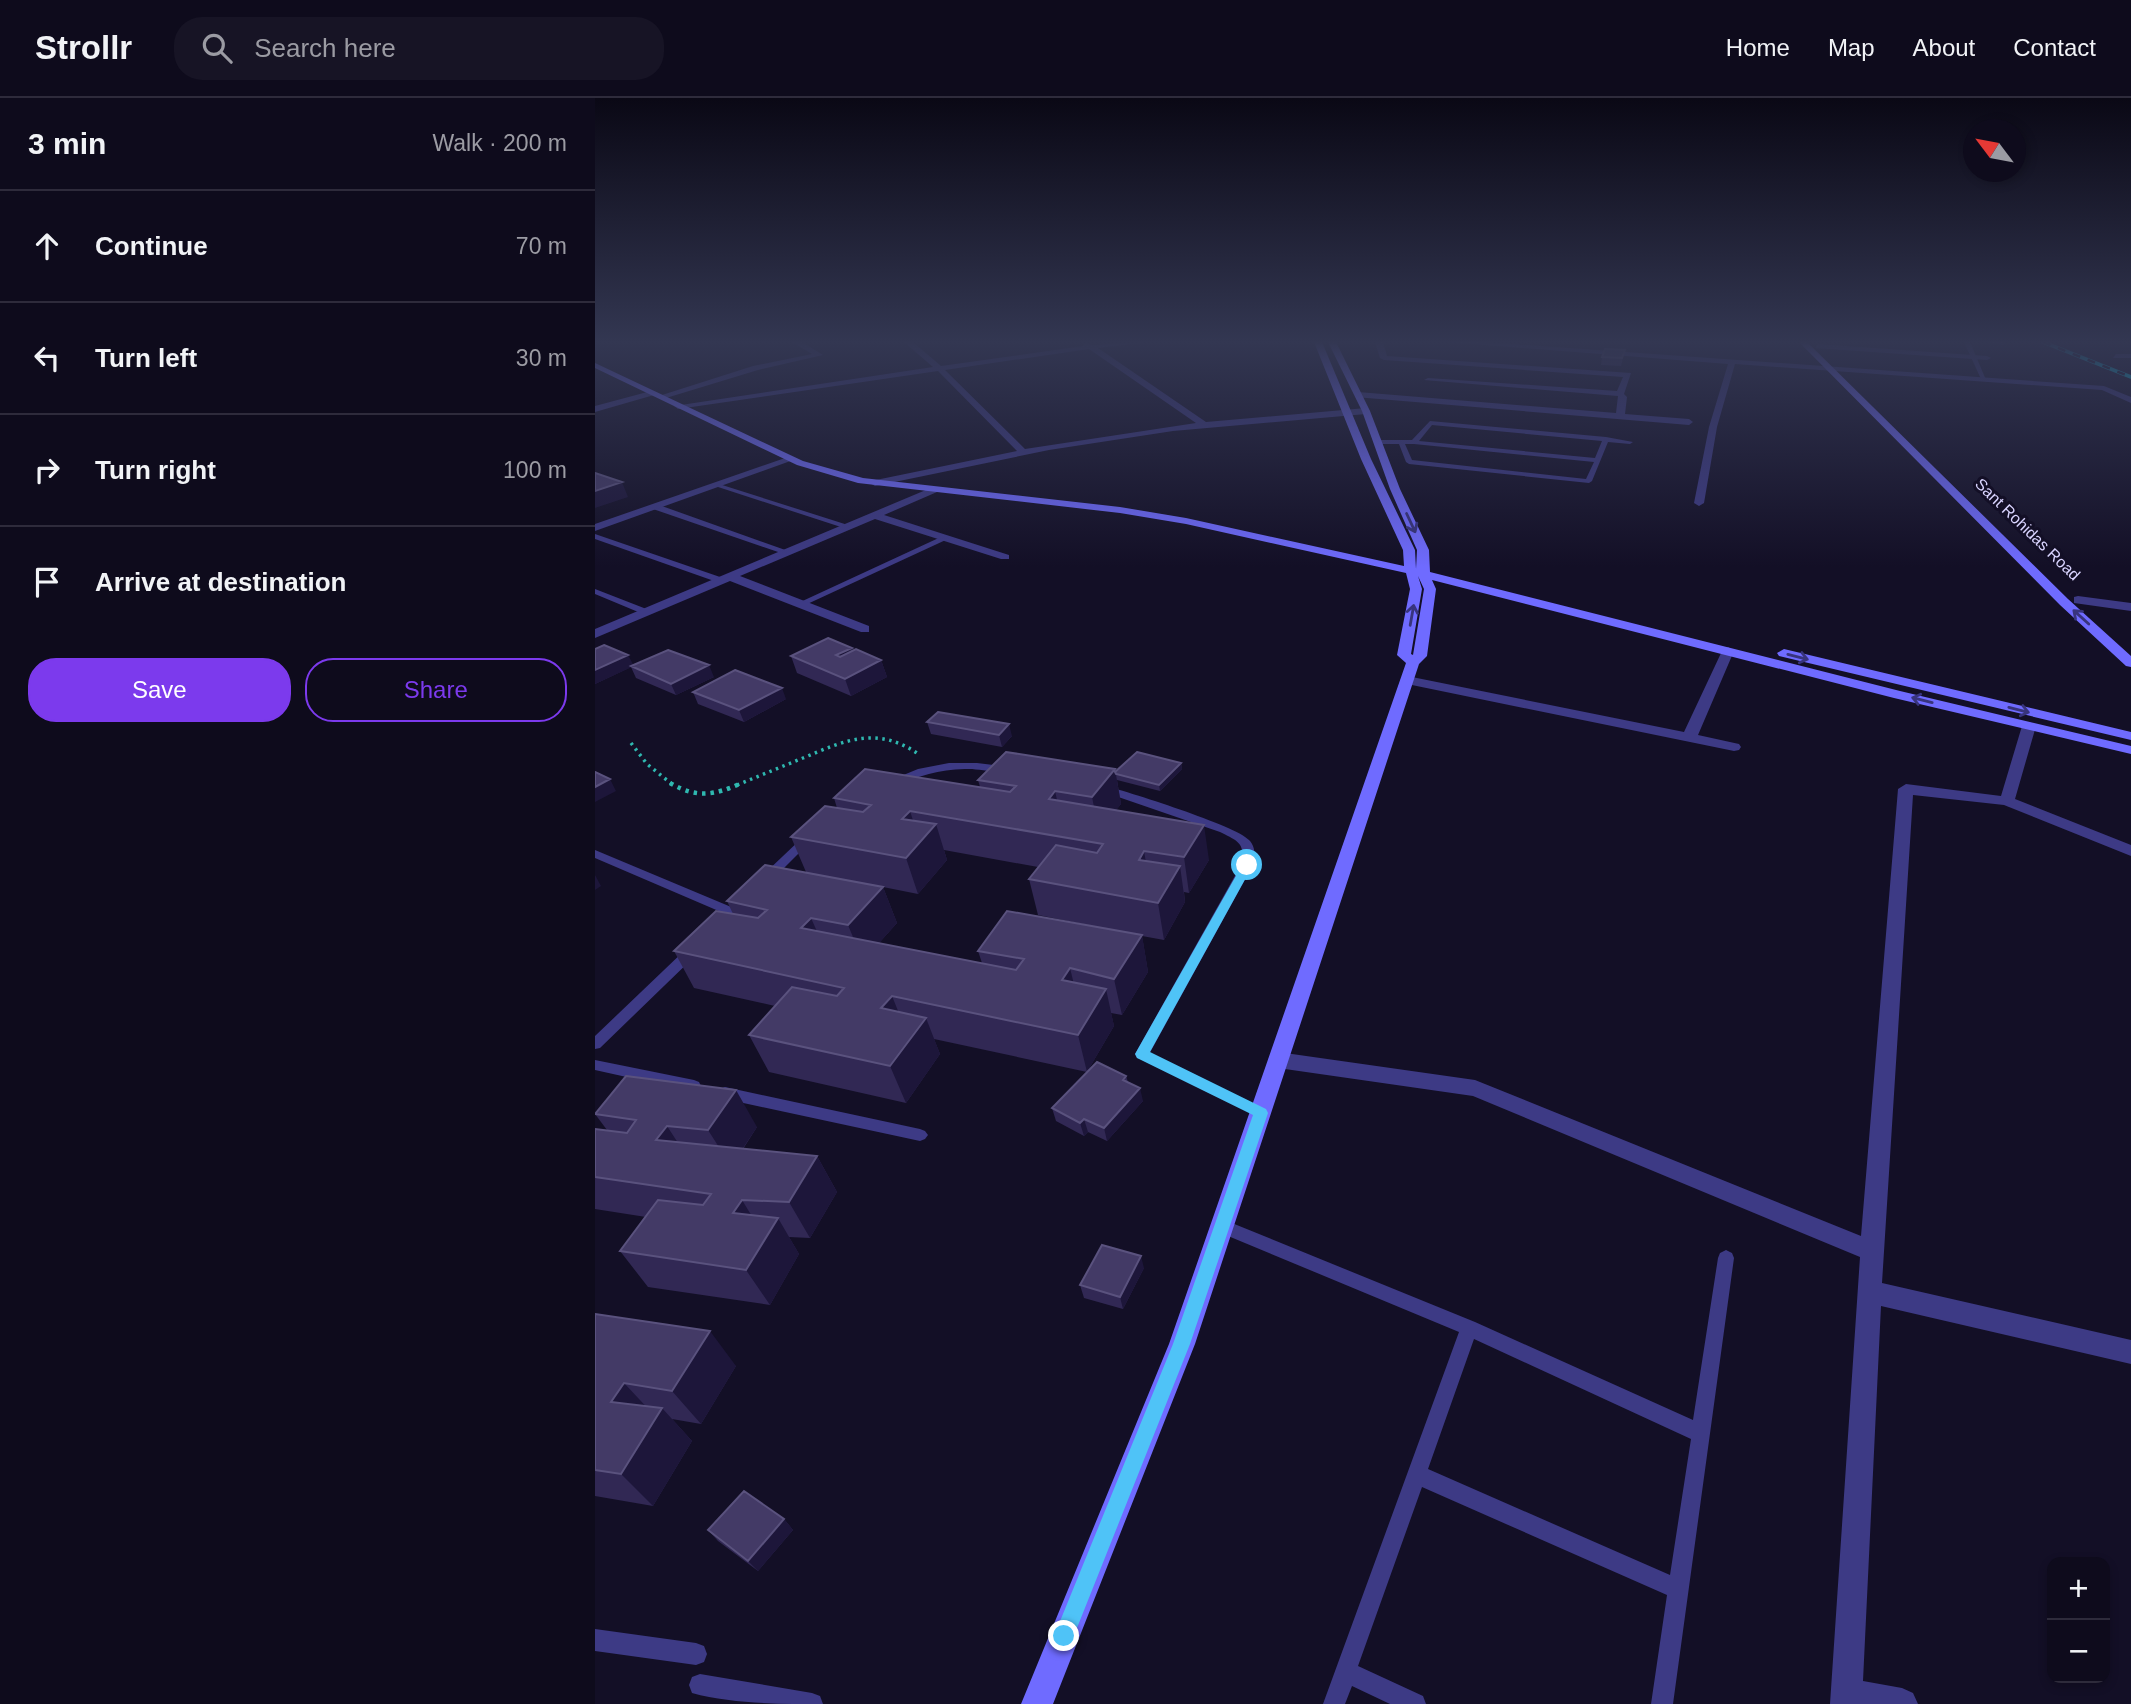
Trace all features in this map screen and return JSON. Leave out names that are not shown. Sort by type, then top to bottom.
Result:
[{"type":"street","points":[[707,417],[791,458],[829,473],[933,490],[1120,510],[1417,569],[1728,651],[2131,750]]},
{"type":"street","points":[[709,417],[807,461],[878,481],[1124,507],[1191,518],[2131,736]]},
{"type":"street","points":[[988,417],[1023,452]]},
{"type":"street","points":[[1192,417],[1204,425]]},
{"type":"street","points":[[878,481],[1023,452],[1204,425],[1293,417]]},
{"type":"street","points":[[1037,1704],[1182,1344],[1410,671],[1420,656],[1430,589],[1417,569],[1349,417]]},
{"type":"street","points":[[1368,417],[1392,481],[1423,550],[1417,569]]},
{"type":"street","points":[[1620,417],[1689,422]]},
{"type":"street","points":[[1699,503],[1716,417]]},
{"type":"street","points":[[1883,417],[2054,592],[2131,663]]},
{"type":"street","name":"Sant Rohidas Road","points":[[1886,417],[2131,648]]},
{"type":"street","points":[[595,528],[791,458]]},
{"type":"street","points":[[1377,482],[1392,481]]},
{"type":"street","points":[[595,634],[933,490]]},
{"type":"street","points":[[874,515],[1005,557]]},
{"type":"street","points":[[725,578],[865,629]]},
{"type":"street","points":[[2078,600],[2131,607]]},
{"type":"street","points":[[1689,738],[1728,651]]},
{"type":"street","points":[[1410,671],[1734,747]]},
{"type":"street","points":[[2007,801],[2029,726]]},
{"type":"street","points":[[1902,1704],[1848,1699],[1872,1251],[1906,789],[2007,801],[2131,851]]},
{"type":"street","points":[[1278,1060],[1475,1088],[1872,1251]]},
{"type":"street","points":[[1870,1292],[2131,1352]]},
{"type":"lane","points":[[1414,442],[1430,423],[1630,442]]},
{"type":"lane","points":[[1401,442],[1409,462],[1590,481],[1606,439]]},
{"type":"lane","points":[[1377,442],[1414,442],[1598,460]]},
{"type":"lane","points":[[717,485],[847,526]]},
{"type":"lane","points":[[656,507],[787,552]]},
{"type":"lane","points":[[595,536],[725,578]]},
{"type":"lane","points":[[800,604],[946,538]]},
{"type":"lane","points":[[595,591],[646,612]]},
{"type":"lane","points":[[880,788],[909,774],[934,767],[974,765],[1018,771]]},
{"type":"lane","points":[[1094,786],[1149,802],[1224,830],[1240,838],[1248,845],[1251,853],[1247,865],[1142,1054]]},
{"type":"lane","points":[[759,886],[818,830]]},
{"type":"lane","points":[[595,854],[737,908],[718,926]]},
{"type":"lane","points":[[595,1044],[699,944]]},
{"type":"lane","points":[[595,1065],[920,1135]]},
{"type":"lane","points":[[1222,1226],[1469,1328],[1702,1434]]},
{"type":"lane","points":[[1662,1704],[1726,1258]]},
{"type":"lane","points":[[1334,1704],[1469,1328]]},
{"type":"lane","points":[[1416,1474],[1679,1590]]},
{"type":"lane","points":[[595,1640],[696,1654]]},
{"type":"lane","points":[[1346,1672],[1415,1704]]},
{"type":"lane","points":[[700,1685],[812,1704]]},
{"type":"path","points":[[631,744],[659,777],[676,788],[703,795],[716,794],[849,739],[871,736],[893,739],[912,749],[934,767]]},
{"type":"path","points":[[1142,1054],[1261,1113]]},
{"type":"building","points":[[595,473],[622,482],[595,491]]},
{"type":"building","points":[[828,638],[852,648],[836,655],[840,657],[856,649],[881,660],[845,679],[791,656]]},
{"type":"building","points":[[604,645],[628,655],[595,670],[595,649]]},
{"type":"building","points":[[668,650],[709,665],[671,684],[631,666]]},
{"type":"building","points":[[735,670],[782,688],[739,710],[693,692]]},
{"type":"building","points":[[938,712],[1009,724],[999,735],[927,722]]},
{"type":"building","points":[[1006,752],[1115,769],[1092,797],[1055,791],[1049,799],[1204,825],[1184,857],[1144,851],[1139,860],[1180,866],[1158,903],[1029,879],[1056,845],[1097,853],[1103,844],[910,811],[902,819],[936,824],[906,858],[791,837],[825,806],[863,812],[871,805],[834,798],[865,769],[1010,792],[1016,786],[978,780]]},
{"type":"building","points":[[1137,752],[1181,763],[1159,785],[1116,774],[1115,772]]},
{"type":"building","points":[[595,772],[610,779],[595,787]]},
{"type":"building","points":[[765,865],[883,887],[848,925],[811,918],[801,928],[1016,970],[1024,959],[978,951],[1007,911],[1142,935],[1114,979],[1070,968],[1062,980],[1106,989],[1078,1035],[892,996],[881,1008],[926,1018],[890,1066],[749,1035],[792,987],[837,996],[844,988],[674,951],[716,911],[758,918],[767,910],[727,901]]},
{"type":"building","points":[[1097,1062],[1126,1076],[1123,1080],[1140,1088],[1104,1128],[1084,1119],[1080,1123],[1052,1108]]},
{"type":"building","points":[[626,1076],[736,1090],[708,1130],[667,1126],[656,1140],[817,1156],[789,1202],[742,1200],[733,1213],[778,1218],[746,1270],[620,1251],[658,1200],[703,1205],[711,1194],[595,1177],[595,1129],[627,1133],[636,1120],[595,1114]]},
{"type":"building","points":[[1102,1245],[1141,1256],[1120,1297],[1080,1285]]},
{"type":"building","points":[[595,1314],[710,1331],[672,1391],[624,1383],[611,1402],[662,1408],[621,1474],[595,1470]]},
{"type":"building","points":[[744,1491],[784,1519],[748,1561],[708,1530]]},
{"type":"route","points":[[1064,1636],[1182,1344],[1261,1113],[1142,1054],[1247,865]]}]
